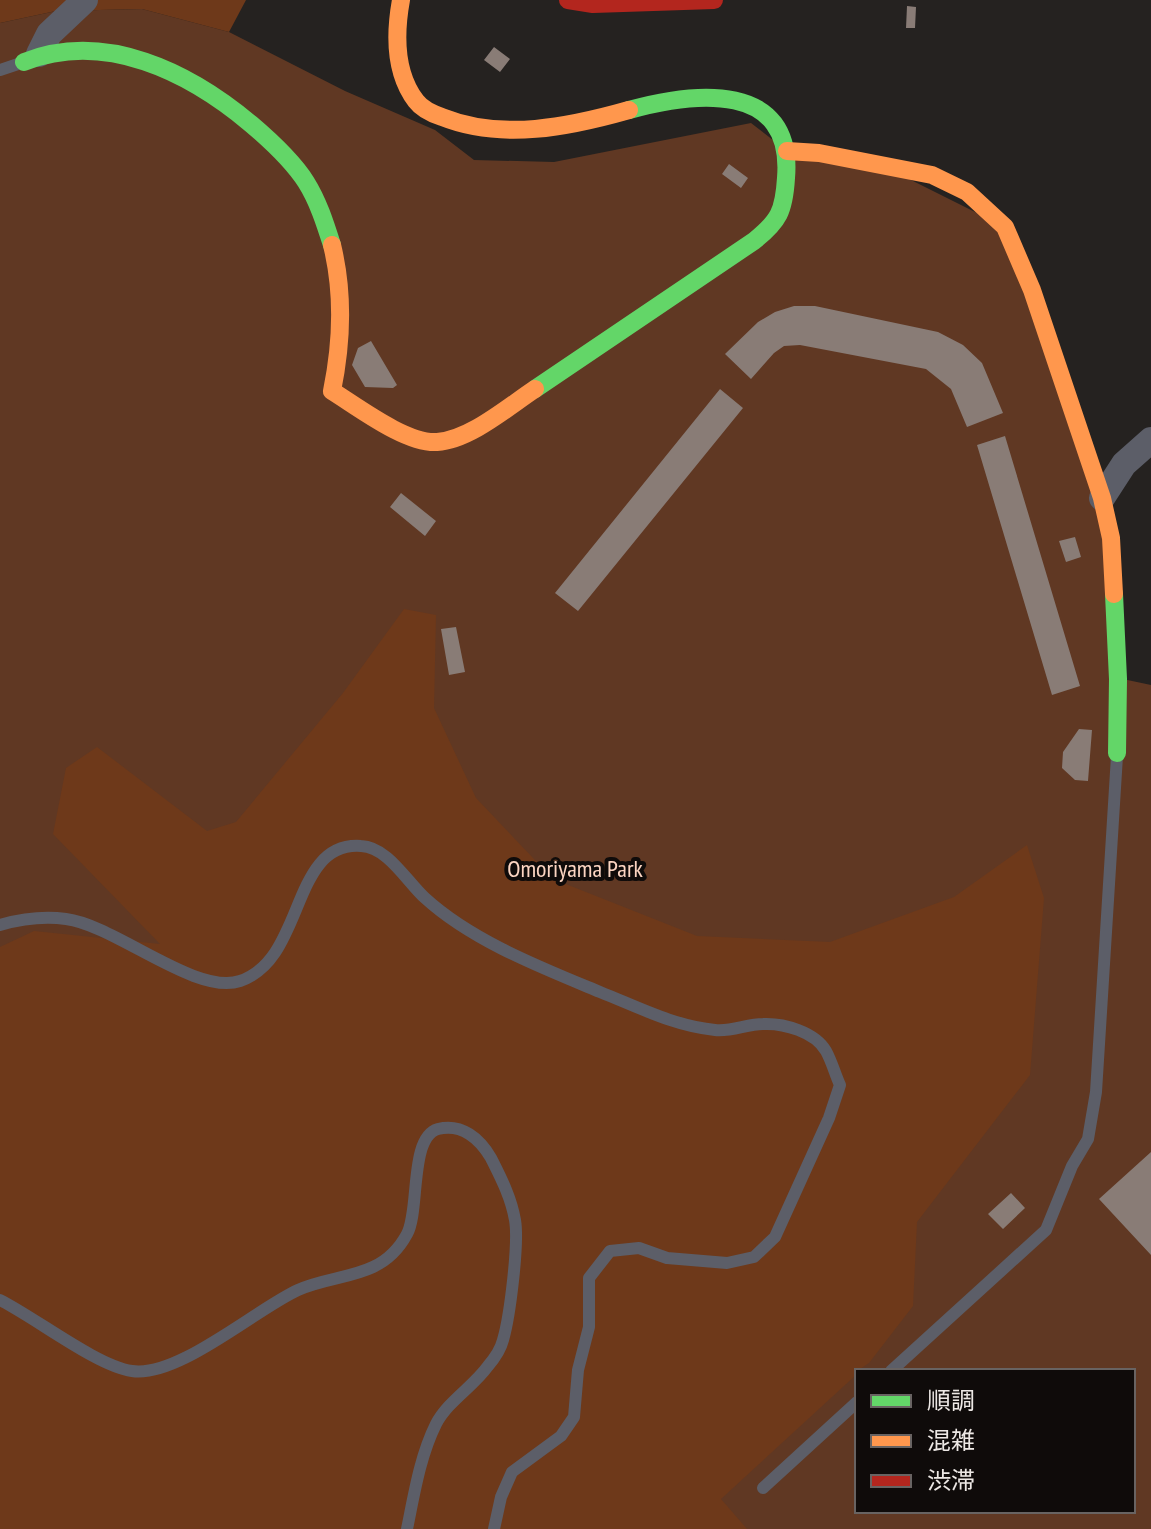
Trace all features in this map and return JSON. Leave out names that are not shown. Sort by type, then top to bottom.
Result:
[{"type":"main road","points":[[32,58],[91,50],[148,62],[187,81],[262,131],[293,162],[316,199],[340,275],[341,355],[332,391],[402,434],[437,442],[472,431],[754,241],[776,222],[786,188],[787,151],[777,125],[751,104],[721,97],[683,98],[575,125],[506,131],[451,121],[417,103],[399,70],[396,25],[401,0]]},
{"type":"main road","points":[[568,0],[593,4],[714,0]]},
{"type":"main road","points":[[787,151],[819,153],[932,175],[967,192],[1005,227],[1032,290],[1102,498],[1111,538],[1118,679],[1117,753]]},
{"type":"street","points":[[32,58],[49,34],[85,0]]},
{"type":"street","points":[[1102,498],[1124,464],[1151,440]]},
{"type":"lane","points":[[0,70],[32,58]]},
{"type":"lane","points":[[893,1369],[1046,1230],[1072,1166],[1088,1139],[1096,1092],[1117,753]]},
{"type":"lane","points":[[0,925],[24,918],[68,919],[109,933],[212,983],[239,982],[266,967],[284,941],[315,866],[337,849],[362,845],[387,858],[426,899],[485,940],[545,970],[678,1023],[718,1031],[764,1023],[798,1028],[825,1048],[840,1085],[829,1118],[775,1237],[754,1257],[727,1263],[667,1258],[639,1248],[610,1251],[589,1278],[589,1327],[578,1370],[574,1417],[561,1436],[512,1472],[501,1497],[494,1529]]},
{"type":"lane","points":[[0,1300],[109,1364],[133,1371],[151,1371],[208,1347],[273,1302],[301,1288],[373,1268],[392,1256],[409,1231],[423,1141],[435,1129],[455,1127],[481,1141],[505,1185],[515,1221],[512,1283],[503,1342],[487,1367],[436,1424],[417,1481],[407,1529]]},
{"type":"lane","points":[[763,1488],[855,1404]]},
{"type":"green space","name":"Omoriyama Park","points":[[142,9],[229,32],[345,91],[435,130],[474,160],[554,162],[751,123],[787,151],[883,166],[1005,227],[1102,498],[1118,678],[1151,685],[1151,1529],[0,1529],[0,23],[56,11]]},
{"type":"shaded area","points":[[0,0],[246,0],[229,32],[142,9],[56,11],[0,23]]},
{"type":"shaded area","points":[[404,609],[436,615],[434,708],[476,798],[553,879],[697,936],[830,942],[954,897],[1027,845],[1044,898],[1030,1075],[917,1222],[913,1306],[869,1363],[855,1369],[855,1376],[721,1499],[747,1529],[0,1529],[0,947],[34,931],[160,944],[53,834],[66,768],[97,747],[207,831],[236,822],[343,693]]},
{"type":"building","points":[[907,6],[916,7],[915,28],[906,28]]},
{"type":"building","points":[[494,47],[510,59],[500,72],[484,60]]},
{"type":"building","points":[[729,164],[748,178],[741,188],[722,174]]},
{"type":"building","points":[[794,306],[815,306],[938,332],[963,345],[982,363],[1003,413],[967,427],[951,389],[926,369],[800,345],[784,346],[751,379],[725,354],[758,322]]},
{"type":"building","points":[[371,341],[397,385],[393,388],[365,387],[352,365],[358,348]]},
{"type":"building","points":[[720,389],[743,408],[578,611],[555,593]]},
{"type":"building","points":[[1005,436],[1080,686],[1052,695],[977,445]]},
{"type":"building","points":[[401,493],[436,521],[425,536],[390,507]]},
{"type":"building","points":[[1075,537],[1081,557],[1066,562],[1059,541]]},
{"type":"building","points":[[456,627],[465,672],[449,675],[441,629]]},
{"type":"building","points":[[1079,729],[1092,730],[1088,781],[1075,780],[1062,768],[1063,752]]},
{"type":"building","points":[[1151,1152],[1151,1255],[1099,1199]]},
{"type":"building","points":[[1011,1193],[1025,1208],[1003,1229],[988,1214]]},
{"type":"traffic: fast","points":[[24,62],[54,53],[85,51],[115,54],[173,73],[201,88],[251,124],[294,166],[314,197],[332,245]]},
{"type":"traffic: fast","points":[[535,389],[754,241],[775,221],[782,207],[786,178],[784,146],[774,124],[757,109],[735,100],[709,98],[682,99],[629,110]]},
{"type":"traffic: fast","points":[[1114,594],[1117,753]]},
{"type":"traffic: slow","points":[[401,0],[397,39],[400,65],[416,101],[431,113],[465,124],[512,130],[583,122],[629,110]]},
{"type":"traffic: slow","points":[[787,151],[819,153],[932,175],[967,192],[1005,227],[1032,290],[1102,498],[1111,538],[1114,594]]},
{"type":"traffic: slow","points":[[332,245],[340,318],[332,391],[397,431],[437,442],[476,429],[535,389]]},
{"type":"traffic: jam","points":[[568,0],[593,4],[714,0]]}]
